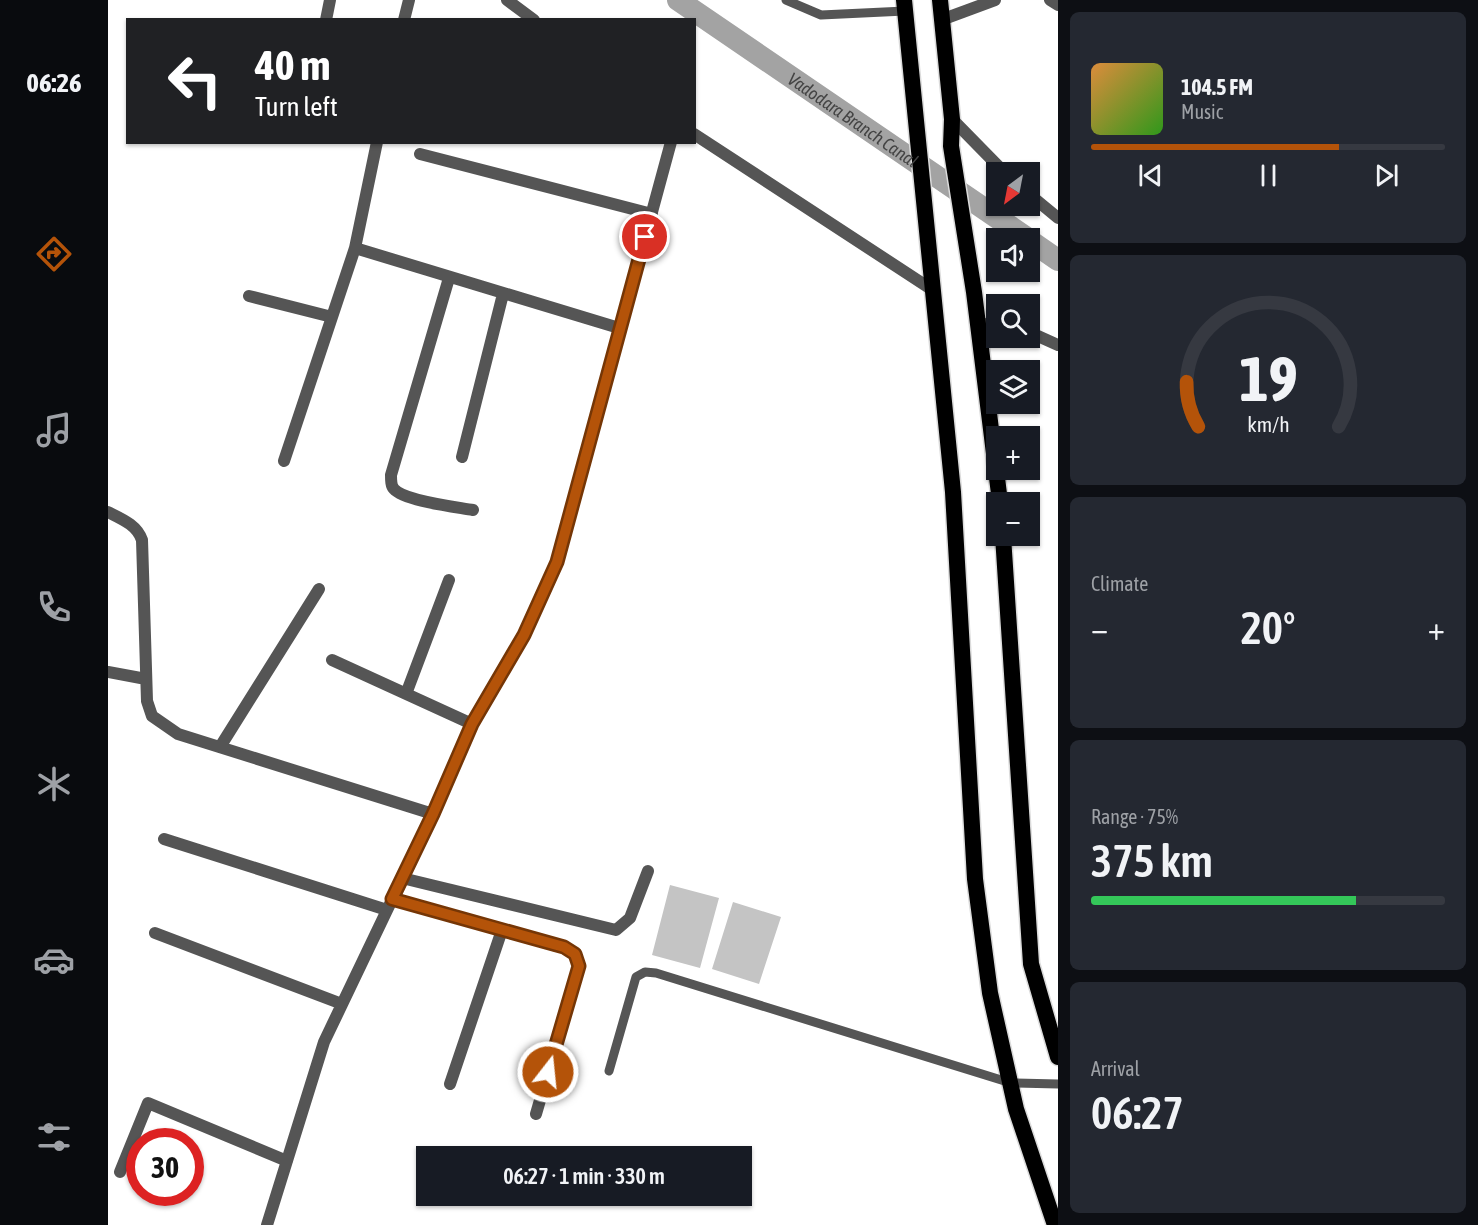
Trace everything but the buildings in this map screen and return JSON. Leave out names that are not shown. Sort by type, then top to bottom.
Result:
[{"type":"highway","points":[[940,0],[952,119],[951,146],[978,322],[999,492]]},
{"type":"highway","points":[[904,5],[927,253],[953,492],[975,879],[990,993],[1016,1109],[1055,1225]]},
{"type":"highway","points":[[1004,546],[1031,964],[1058,1057]]},
{"type":"street","points":[[326,18],[330,0]]},
{"type":"street","points":[[404,18],[409,0]]},
{"type":"street","points":[[507,0],[531,18]]},
{"type":"street","points":[[941,20],[995,0]]},
{"type":"street","points":[[1050,0],[1058,5]]},
{"type":"street","points":[[952,119],[994,162]]},
{"type":"street","points":[[696,135],[931,289]]},
{"type":"street","points":[[284,461],[354,248],[377,144]]},
{"type":"street","points":[[267,1225],[324,1042],[433,814],[472,724],[524,635],[557,562],[670,144]]},
{"type":"street","points":[[420,153],[652,214]]},
{"type":"street","points":[[1040,204],[1058,218]]},
{"type":"street","points":[[354,248],[619,328]]},
{"type":"street","points":[[449,278],[391,475],[394,490],[406,496],[473,510]]},
{"type":"street","points":[[462,457],[503,294]]},
{"type":"street","points":[[249,296],[332,317]]},
{"type":"street","points":[[978,322],[986,324]]},
{"type":"street","points":[[1040,337],[1058,345]]},
{"type":"street","points":[[108,512],[132,525],[140,532],[142,540],[147,701],[152,716],[178,734],[433,814]]},
{"type":"street","points":[[406,694],[449,580]]},
{"type":"street","points":[[220,747],[319,589]]},
{"type":"street","points":[[332,660],[472,724]]},
{"type":"street","points":[[108,672],[146,679]]},
{"type":"street","points":[[164,839],[389,904],[564,947],[575,954],[579,966],[536,1114]]},
{"type":"street","points":[[402,879],[616,930],[630,918],[648,871]]},
{"type":"street","points":[[450,1084],[502,930]]},
{"type":"street","points":[[155,933],[342,1004]]},
{"type":"street","points":[[120,1172],[148,1103],[287,1161]]},
{"type":"lane","points":[[786,0],[821,15],[904,5]]},
{"type":"lane","points":[[609,1071],[636,977],[645,972],[667,976],[1011,1083],[1058,1084]]},
{"type":"waterway","name":"Vadodara Branch Canal","points":[[678,0],[1012,228]]},
{"type":"waterway","name":"Vadodara Branch Canal","points":[[1040,248],[1058,260]]},
{"type":"route","points":[[548,1072],[579,966],[575,954],[564,947],[392,899],[433,814],[472,724],[524,635],[557,562],[645,237]]}]
